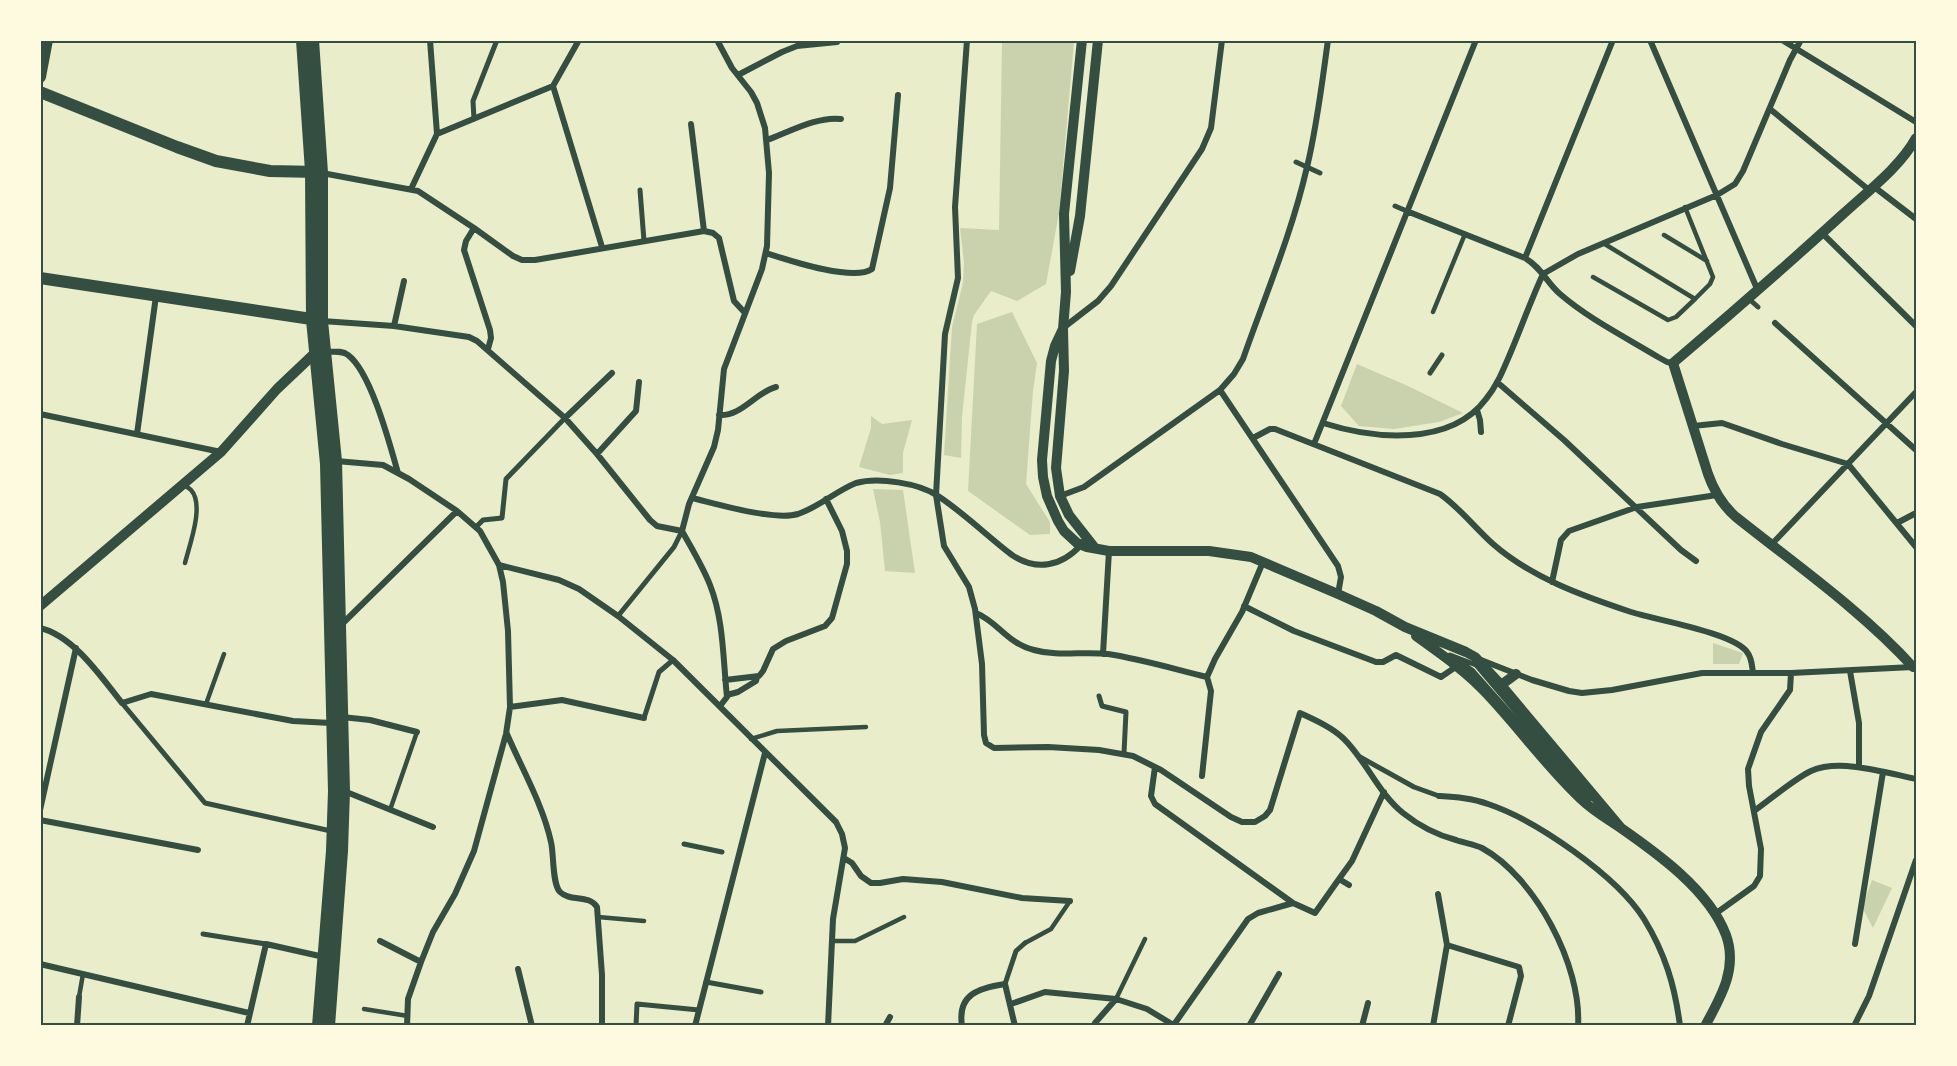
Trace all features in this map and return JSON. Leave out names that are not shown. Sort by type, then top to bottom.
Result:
[{"type":"main road","points":[[40,77],[47,40]]},
{"type":"main road","points":[[302,40],[317,172]]},
{"type":"main road","points":[[313,40],[317,172],[317,320],[337,720],[338,832]]},
{"type":"main road","points":[[40,92],[190,153],[216,161],[270,171],[317,172]]},
{"type":"main road","points":[[40,278],[317,320]]},
{"type":"main road","points":[[320,353],[336,461],[340,627],[337,720],[344,791],[338,832],[329,958],[329,1026]]},
{"type":"main road","points":[[318,1026],[329,958]]},
{"type":"street","points":[[411,189],[437,134],[430,40]]},
{"type":"street","points":[[474,119],[473,101],[497,40]]},
{"type":"street","points":[[437,134],[553,86],[579,40]]},
{"type":"street","points":[[618,616],[674,547],[682,531],[692,498],[714,447],[718,430],[724,369],[766,253],[770,199],[767,140],[757,103],[717,40]]},
{"type":"street","points":[[967,40],[956,200],[958,278],[945,334],[936,495],[944,546],[969,587],[976,613],[982,664],[986,743],[994,748],[1070,748],[1124,753],[1138,757],[1231,817],[1248,823],[1257,821],[1268,813],[1300,712],[1337,733],[1359,757],[1384,792],[1400,810],[1417,823],[1441,835],[1482,849],[1501,861],[1521,879],[1549,922],[1564,952],[1576,989],[1578,1026]]},
{"type":"street","points":[[1066,292],[1064,214],[1082,40]]},
{"type":"street","points":[[1095,548],[1071,519],[1060,495],[1056,468],[1064,371],[1063,328],[1066,292],[1080,216],[1098,40]]},
{"type":"street","points":[[1222,40],[1214,129],[1111,286],[1093,305],[1063,328],[1055,346],[1051,361],[1042,473],[1047,496],[1066,533],[1081,545],[1109,550],[1209,550],[1263,561],[1376,611],[1405,627],[1515,674],[1569,691],[1588,693],[1612,690],[1698,673],[1791,673],[1915,668]]},
{"type":"street","points":[[1060,495],[1084,487],[1220,390],[1243,359],[1295,212],[1307,167],[1328,40]]},
{"type":"street","points":[[1314,444],[1476,40]]},
{"type":"street","points":[[1525,258],[1613,40]]},
{"type":"street","points":[[1650,40],[1717,195],[1758,307]]},
{"type":"street","points":[[1782,40],[1917,122]]},
{"type":"street","points":[[1323,423],[1358,432],[1384,435],[1413,434],[1449,426],[1477,410],[1497,382],[1543,273],[1562,261],[1717,195],[1739,178],[1801,40]]},
{"type":"street","points":[[738,75],[797,46],[837,42]]},
{"type":"street","points":[[553,86],[602,248]]},
{"type":"street","points":[[766,253],[807,266],[842,272],[861,274],[872,269],[890,188],[898,95]]},
{"type":"street","points":[[1770,109],[1871,188],[1917,219]]},
{"type":"street","points":[[767,140],[815,122],[840,118]]},
{"type":"street","points":[[691,124],[704,231]]},
{"type":"street","points":[[1395,206],[1525,258],[1536,265],[1555,290],[1574,306],[1666,362],[1672,363],[1754,295],[1822,233],[1871,188],[1907,152],[1917,138]]},
{"type":"street","points":[[1296,162],[1320,173]]},
{"type":"street","points":[[317,172],[411,189],[432,200],[522,260],[535,260],[704,231],[713,233],[719,238],[734,301],[745,313]]},
{"type":"street","points":[[640,190],[644,241]]},
{"type":"street","points":[[474,228],[466,241],[464,252],[490,330],[491,338],[488,349]]},
{"type":"street","points":[[1822,233],[1917,326]]},
{"type":"street","points":[[394,326],[404,281]]},
{"type":"street","points":[[137,434],[156,296]]},
{"type":"street","points":[[317,320],[394,326],[469,338],[488,349],[565,418],[650,520],[657,526],[682,531]]},
{"type":"street","points":[[1775,322],[1917,450]]},
{"type":"street","points":[[40,606],[221,452],[277,389],[320,353],[341,352],[348,355],[365,376],[398,473]]},
{"type":"street","points":[[1430,373],[1442,355]]},
{"type":"street","points":[[1672,363],[1708,474],[1717,495],[1729,511],[1841,601],[1915,668]]},
{"type":"street","points":[[477,526],[483,520],[501,518],[506,479],[612,373]]},
{"type":"street","points":[[597,454],[636,411],[639,382]]},
{"type":"street","points":[[1497,382],[1637,507],[1681,550],[1696,561]]},
{"type":"street","points":[[719,415],[730,414],[766,389],[776,387]]},
{"type":"street","points":[[1220,390],[1338,566],[1341,578],[1338,594]]},
{"type":"street","points":[[1771,545],[1917,392]]},
{"type":"street","points":[[1477,410],[1481,432]]},
{"type":"street","points":[[40,414],[221,452]]},
{"type":"street","points":[[1693,426],[1722,423],[1848,464],[1917,547]]},
{"type":"street","points":[[1253,438],[1273,429],[1440,494],[1493,544],[1519,563],[1552,582],[1642,616],[1714,633],[1746,650],[1751,660],[1753,673]]},
{"type":"street","points":[[336,461],[378,464],[398,473],[477,526],[500,565],[507,613],[510,707],[506,734],[474,851],[455,894],[433,932],[408,999],[407,1026]]},
{"type":"street","points":[[692,498],[739,509],[782,515],[796,514],[849,486],[864,481],[890,481],[936,495],[1012,555],[1023,561],[1039,564],[1057,563],[1069,557],[1081,545]]},
{"type":"street","points":[[1552,582],[1560,544],[1566,533],[1573,529],[1637,507],[1717,495]]},
{"type":"street","points":[[725,681],[757,676],[763,671],[775,647],[828,624],[832,618],[847,564],[848,550],[842,531],[826,499]]},
{"type":"street","points":[[340,627],[457,511]]},
{"type":"street","points":[[1897,523],[1917,513]]},
{"type":"street","points":[[682,531],[707,578],[715,599],[727,695],[726,701],[720,706]]},
{"type":"street","points":[[1102,654],[1109,550]]},
{"type":"street","points":[[1202,776],[1211,691],[1207,677],[1244,606],[1263,561]]},
{"type":"street","points":[[500,565],[559,580],[579,589],[618,616],[673,660],[836,822],[845,843],[834,912],[828,1026]]},
{"type":"street","points":[[1244,606],[1294,631],[1376,662],[1383,662],[1395,656],[1441,676],[1457,666]]},
{"type":"street","points":[[976,613],[987,618],[1008,638],[1032,650],[1102,654],[1138,660],[1207,677]]},
{"type":"street","points":[[1405,627],[1457,666],[1486,693],[1582,800],[1685,879],[1715,914],[1729,944],[1731,963],[1725,986],[1705,1026]]},
{"type":"street","points":[[40,628],[57,634],[76,648],[205,803],[338,832]]},
{"type":"street","points":[[40,810],[76,648]]},
{"type":"street","points":[[1450,655],[1476,665],[1590,799],[1587,800],[1472,670],[1450,655]]},
{"type":"street","points":[[1475,657],[1621,828]]},
{"type":"street","points":[[510,707],[562,700],[644,718],[659,672],[673,660]]},
{"type":"street","points":[[1850,671],[1859,723],[1859,767]]},
{"type":"street","points":[[1715,914],[1754,886],[1760,876],[1761,849],[1748,776],[1749,764],[1766,724],[1791,687],[1791,673]]},
{"type":"street","points":[[1501,685],[1515,674]]},
{"type":"street","points":[[727,695],[754,684],[757,676]]},
{"type":"street","points":[[122,703],[151,694],[293,721],[369,720],[417,732]]},
{"type":"street","points":[[1100,696],[1102,706],[1127,714],[1124,753]]},
{"type":"street","points":[[506,734],[547,825],[558,889],[563,894],[592,901],[597,907],[602,975],[602,1026]]},
{"type":"street","points":[[695,1026],[765,753]]},
{"type":"street","points":[[1359,757],[1414,787],[1439,796],[1459,797],[1486,803],[1513,813],[1537,827],[1616,886],[1636,907],[1654,937],[1675,988],[1680,1026]]},
{"type":"street","points":[[1754,811],[1806,773],[1816,769],[1832,766],[1859,767],[1917,779]]},
{"type":"street","points":[[1155,767],[1151,791],[1155,804],[1293,903],[1316,913],[1352,861],[1384,792]]},
{"type":"street","points":[[1855,944],[1883,772]]},
{"type":"street","points":[[344,791],[433,827]]},
{"type":"street","points":[[40,820],[198,850]]},
{"type":"street","points":[[684,844],[722,852]]},
{"type":"street","points":[[844,858],[871,883],[903,879],[942,882],[1022,898],[1070,901]]},
{"type":"street","points":[[1854,1026],[1869,996],[1917,860]]},
{"type":"street","points":[[1339,879],[1348,885]]},
{"type":"street","points":[[1433,1026],[1447,945],[1438,894]]},
{"type":"street","points":[[1011,1004],[1045,992],[1116,999],[1147,1009],[1174,1025],[1248,919],[1258,913],[1293,903]]},
{"type":"street","points":[[203,934],[266,944],[329,958]]},
{"type":"street","points":[[380,941],[421,962]]},
{"type":"street","points":[[1015,1026],[1005,984],[1016,951],[1025,943]]},
{"type":"street","points":[[247,1026],[266,944]]},
{"type":"street","points":[[1447,945],[1519,967],[1521,976],[1508,1026]]},
{"type":"street","points":[[40,964],[249,1013]]},
{"type":"street","points":[[518,969],[532,1026]]},
{"type":"street","points":[[1249,1026],[1280,974]]},
{"type":"street","points":[[706,982],[761,992]]},
{"type":"street","points":[[962,1026],[960,1012],[968,998],[982,988],[1005,984]]},
{"type":"street","points":[[77,1026],[79,997]]},
{"type":"street","points":[[1095,1023],[1116,999]]},
{"type":"street","points":[[1362,1026],[1368,1003]]},
{"type":"street","points":[[636,1026],[638,1004],[699,1010]]},
{"type":"street","points":[[885,1026],[890,1017]]},
{"type":"lane","points":[[1593,278],[1668,320],[1676,317],[1712,281],[1713,274],[1685,207]]},
{"type":"lane","points":[[1433,312],[1465,234]]},
{"type":"lane","points":[[1664,235],[1707,261]]},
{"type":"lane","points":[[1603,243],[1695,299]]},
{"type":"lane","points":[[183,485],[192,490],[197,509],[194,531],[184,563]]},
{"type":"lane","points":[[206,704],[224,654]]},
{"type":"lane","points":[[751,739],[777,730],[866,727]]},
{"type":"lane","points":[[390,810],[417,732]]},
{"type":"lane","points":[[1025,943],[1051,929],[1070,901]]},
{"type":"lane","points":[[598,917],[644,921]]},
{"type":"lane","points":[[832,942],[855,941],[904,917]]},
{"type":"lane","points":[[1116,999],[1145,939]]},
{"type":"lane","points":[[79,997],[83,974]]},
{"type":"lane","points":[[364,1009],[408,1016]]},
{"type":"green space","points":[[1002,41],[1074,41],[1059,213],[1046,284],[1017,301],[991,291],[974,315],[962,417],[961,458],[944,455],[952,327],[963,283],[964,262],[960,228],[999,230]]},
{"type":"green space","points":[[1012,312],[1037,363],[1026,484],[1050,522],[1050,534],[1030,535],[968,491],[977,324]]},
{"type":"green space","points":[[1357,364],[1463,413],[1439,422],[1394,429],[1359,426],[1341,406]]},
{"type":"green space","points":[[871,416],[882,424],[912,420],[903,453],[903,473],[890,475],[859,467],[871,428]]},
{"type":"green space","points":[[873,489],[903,490],[915,573],[885,571],[880,522]]},
{"type":"green space","points":[[1713,643],[1743,653],[1739,664],[1713,664]]},
{"type":"green space","points":[[1872,880],[1892,888],[1873,928],[1862,907]]}]
